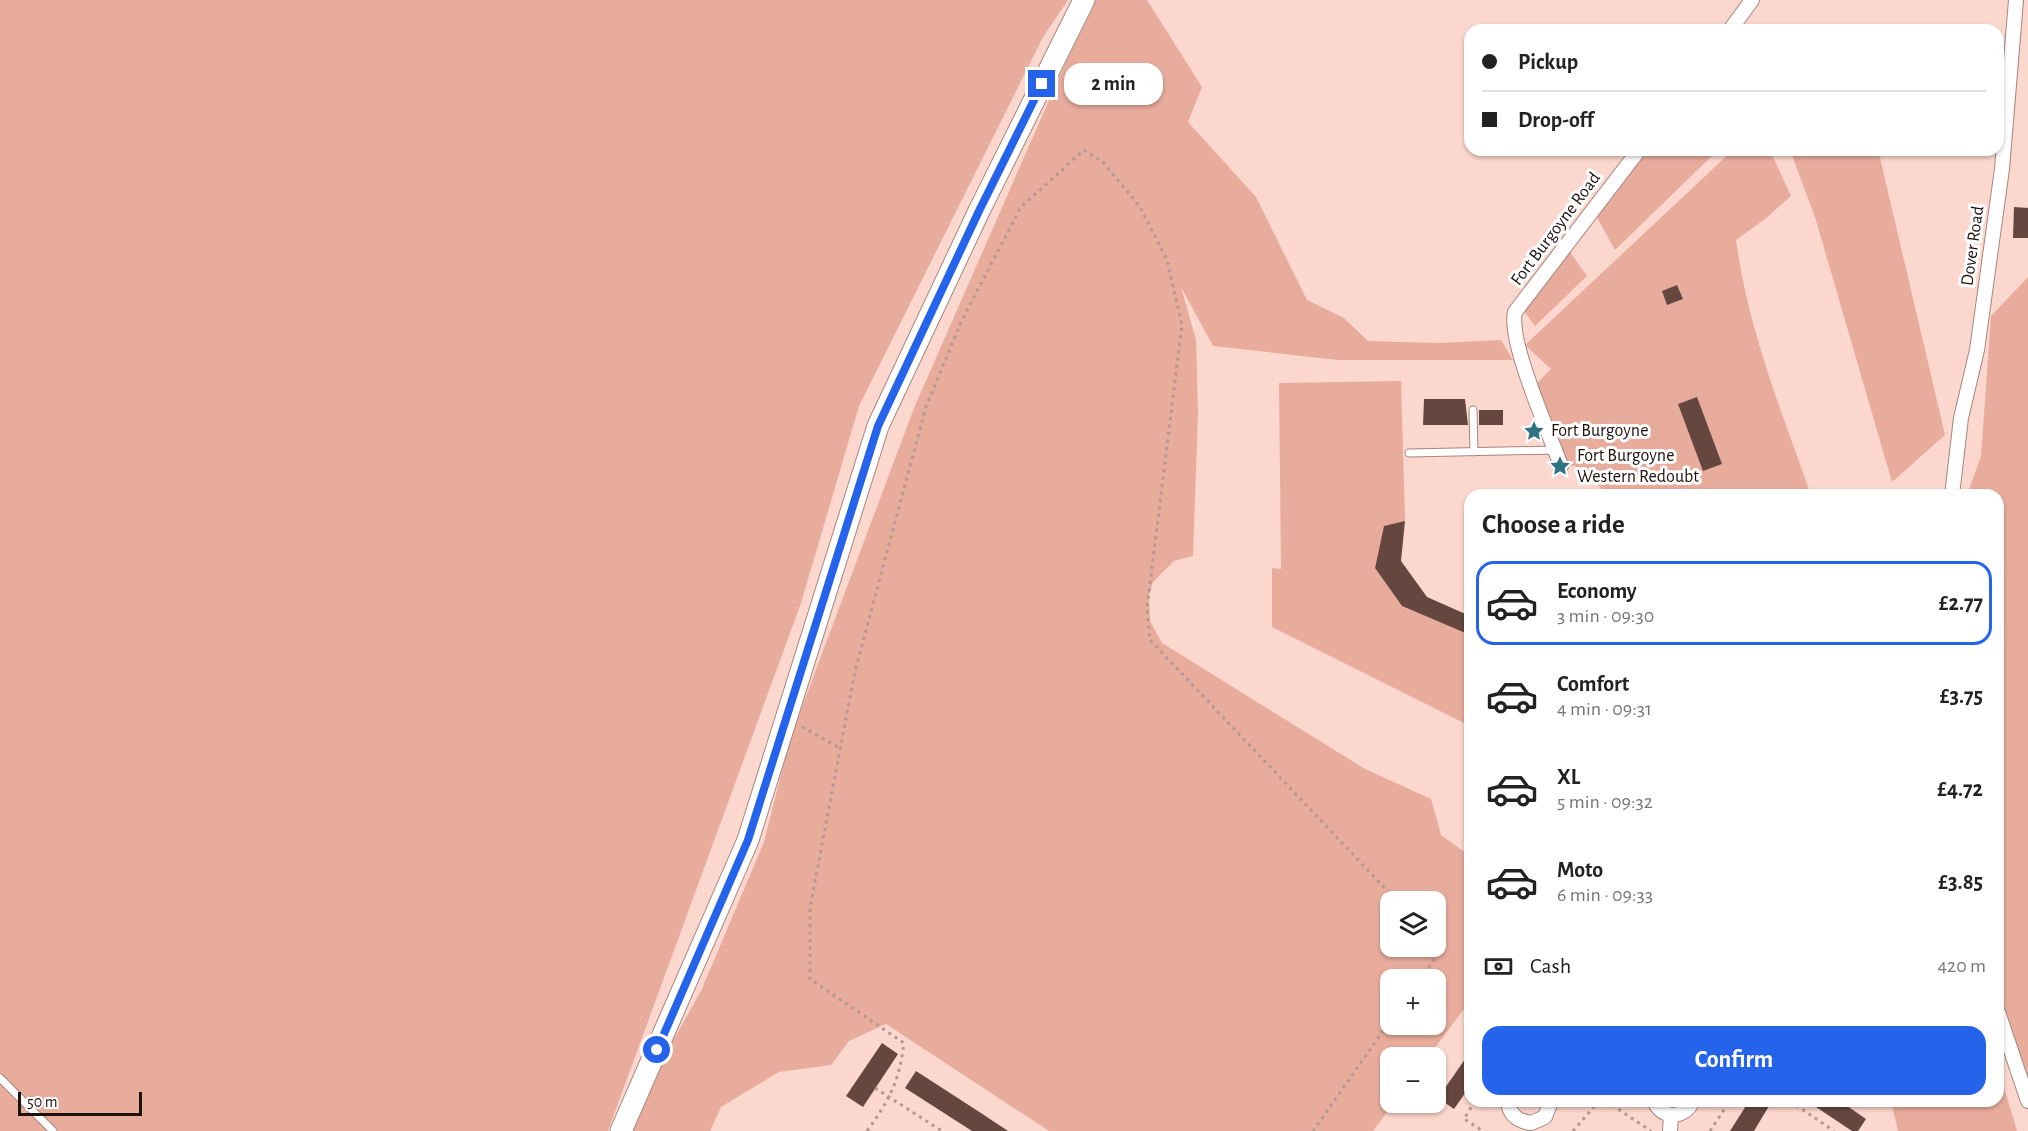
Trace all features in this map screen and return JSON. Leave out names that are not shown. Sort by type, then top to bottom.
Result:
[{"type":"main road","points":[[621,1131],[748,840],[878,426],[979,211],[1084,0]]},
{"type":"street","points":[[1734,24],[1752,0]]},
{"type":"street","name":"Dover Road","points":[[2004,145],[2016,0]]},
{"type":"street","name":"Fort Burgoyne Road","points":[[1556,450],[1514,334],[1515,312],[1634,156]]},
{"type":"street","name":"Dover Road","points":[[1953,489],[1961,418],[1977,350],[2003,156]]},
{"type":"street","points":[[1556,450],[1561,466]]},
{"type":"street","points":[[2004,1030],[2028,1101]]},
{"type":"street","points":[[1510,1107],[1512,1113],[1524,1122],[1538,1121],[1550,1111],[1550,1107]]},
{"type":"street","points":[[1658,1107],[1671,1115],[1685,1112],[1689,1107]]},
{"type":"street","points":[[1670,1131],[1671,1115]]},
{"type":"street","points":[[1538,1121],[1549,1131]]},
{"type":"lane","points":[[1473,410],[1474,452]]},
{"type":"lane","points":[[1409,453],[1556,450]]},
{"type":"lane","points":[[0,1078],[53,1131]]},
{"type":"path","points":[[867,1131],[891,1098],[900,1074],[904,1043],[810,979],[810,908],[855,670],[926,407],[961,322],[1021,207],[1084,150],[1103,162],[1140,207],[1167,260],[1182,325],[1147,608],[1149,640],[1388,891]]},
{"type":"path","points":[[787,719],[840,748]]},
{"type":"path","points":[[1313,1131],[1380,1035]]},
{"type":"path","points":[[875,1088],[942,1131]]},
{"type":"path","points":[[1471,1107],[1464,1119],[1483,1131]]},
{"type":"path","points":[[1573,1131],[1594,1107]]},
{"type":"path","points":[[1615,1107],[1651,1131]]},
{"type":"path","points":[[1710,1131],[1727,1107]]},
{"type":"path","points":[[1799,1107],[1834,1131]]},
{"type":"shaded area","points":[[0,0],[1068,0],[1043,37],[859,406],[801,603],[608,1131],[0,1131]]},
{"type":"shaded area","points":[[1093,0],[1147,0],[1202,87],[1188,122],[1256,197],[1307,300],[1344,318],[1368,341],[1439,343],[1501,340],[1513,360],[1338,360],[1213,346],[1181,287],[1196,340],[1198,412],[1193,556],[1174,561],[1153,582],[1149,596],[1150,621],[1162,643],[1365,769],[1431,799],[1441,835],[1464,852],[1464,1009],[1446,1033],[1446,969],[1380,969],[1380,1035],[1444,1035],[1436,1047],[1380,1047],[1380,1113],[1386,1113],[1373,1131],[1049,1131],[886,1024],[849,1041],[831,1065],[779,1072],[721,1107],[710,1131],[622,1131],[701,991],[764,842],[790,739],[914,408]]},
{"type":"shaded area","points":[[1639,156],[1712,156],[1615,250],[1595,214]]},
{"type":"shaded area","points":[[1727,156],[1773,156],[1791,196],[1736,240],[1741,273],[1757,337],[1809,489],[1602,489],[1575,466],[1561,466],[1533,387],[1551,369],[1525,345]]},
{"type":"shaded area","points":[[1792,156],[1879,156],[1945,435],[1892,482],[1815,217]]},
{"type":"shaded area","points":[[1570,252],[1587,276],[1535,326],[1524,311]]},
{"type":"shaded area","points":[[2028,277],[2028,1101],[2004,1030],[2004,489],[1969,489],[1981,456],[1991,316]]},
{"type":"shaded area","points":[[1401,381],[1405,521],[1384,527],[1375,568],[1402,606],[1464,632],[1464,723],[1272,627],[1272,568],[1281,569],[1279,383]]},
{"type":"shaded area","points":[[2004,1087],[2017,1131],[1898,1131],[1892,1107],[2004,1107]]},
{"type":"building","points":[[2014,207],[2028,208],[2028,238],[2013,238]]},
{"type":"building","points":[[1677,285],[1683,299],[1667,305],[1662,291]]},
{"type":"building","points":[[1697,397],[1722,464],[1703,471],[1678,404]]},
{"type":"building","points":[[1424,399],[1465,399],[1468,425],[1423,425]]},
{"type":"building","points":[[1479,410],[1503,410],[1503,425],[1479,425]]},
{"type":"building","points":[[1405,521],[1401,561],[1427,597],[1464,613],[1464,632],[1402,606],[1375,568],[1384,526]]},
{"type":"building","points":[[882,1043],[898,1054],[863,1107],[846,1096]]},
{"type":"building","points":[[1464,1061],[1464,1095],[1454,1109],[1446,1104],[1446,1086]]},
{"type":"building","points":[[916,1071],[1008,1131],[972,1131],[905,1088]]},
{"type":"building","points":[[1745,1107],[1768,1107],[1754,1131],[1730,1131]]},
{"type":"building","points":[[1816,1107],[1849,1107],[1866,1119],[1858,1131],[1852,1131]]},
{"type":"place","name":"Fort Burgoyne","points":[[1534,431]]},
{"type":"place","name":"Fort Burgoyne Western Redoubt","points":[[1560,466]]},
{"type":"route","points":[[657,1050],[748,840],[878,426],[979,211],[1042,84]]}]
